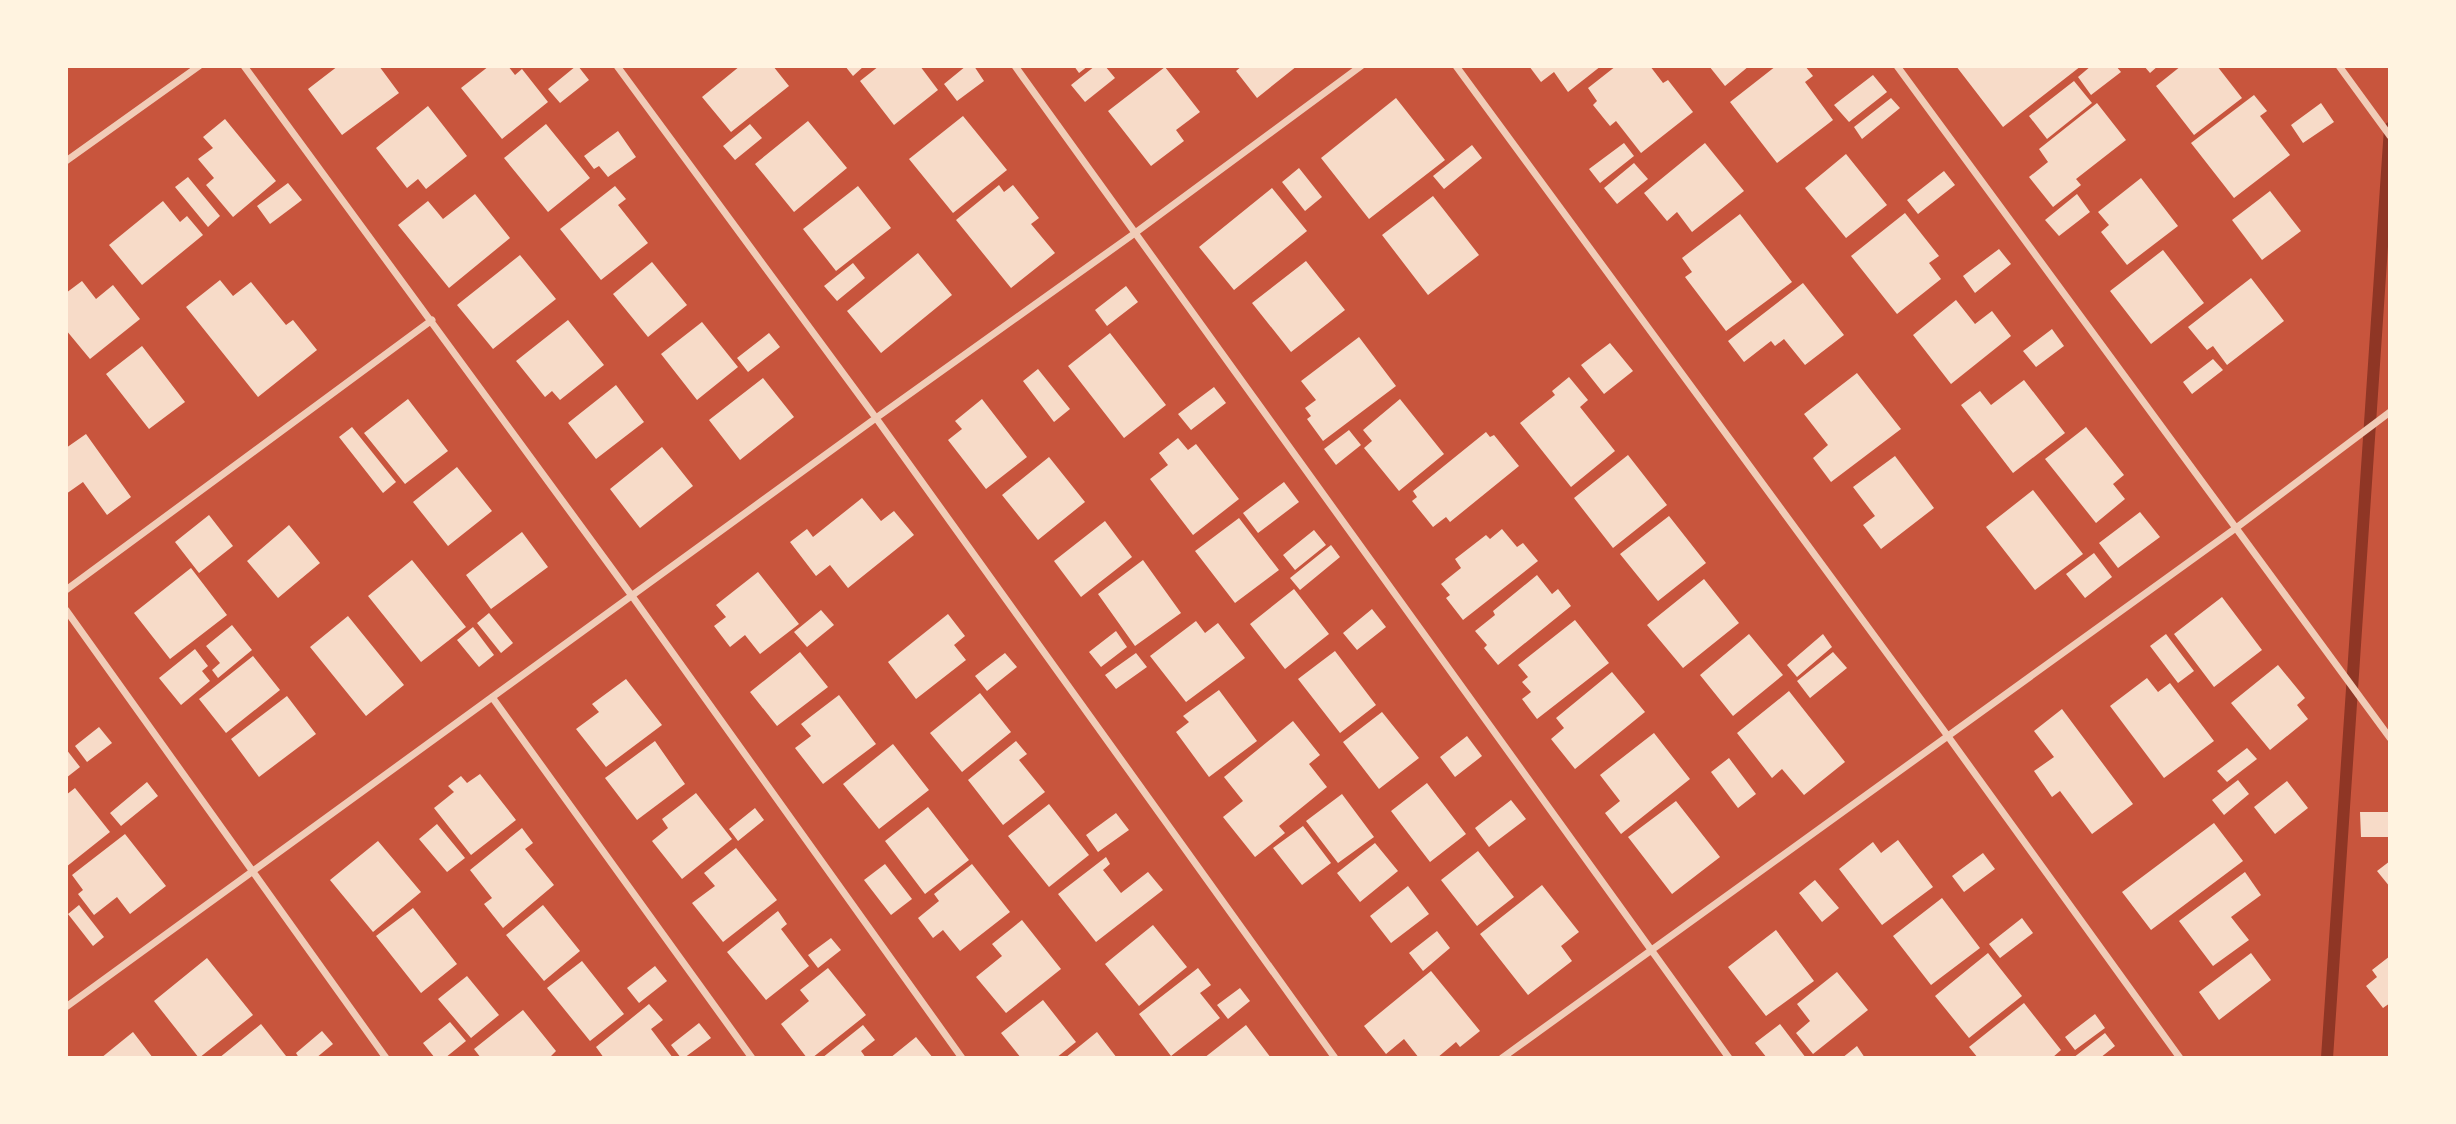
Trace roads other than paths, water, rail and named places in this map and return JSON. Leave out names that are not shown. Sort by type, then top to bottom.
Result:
[{"type":"street","points":[[66,161],[199,66]]},
{"type":"street","points":[[244,66],[632,596],[962,1058]]},
{"type":"street","points":[[617,66],[876,418],[1335,1058]]},
{"type":"street","points":[[1015,66],[1729,1058]]},
{"type":"street","points":[[66,1007],[1362,66]]},
{"type":"street","points":[[1456,66],[1947,735],[2179,1058]]},
{"type":"street","points":[[1897,66],[2389,738]]},
{"type":"street","points":[[2339,66],[2389,136]]},
{"type":"street","points":[[66,590],[432,320]]},
{"type":"street","points":[[1502,1058],[2236,528],[2389,412]]},
{"type":"street","points":[[66,610],[386,1058]]},
{"type":"street","points":[[492,698],[752,1058]]},
{"type":"waterway","points":[[2327,1058],[2390,128]]}]
